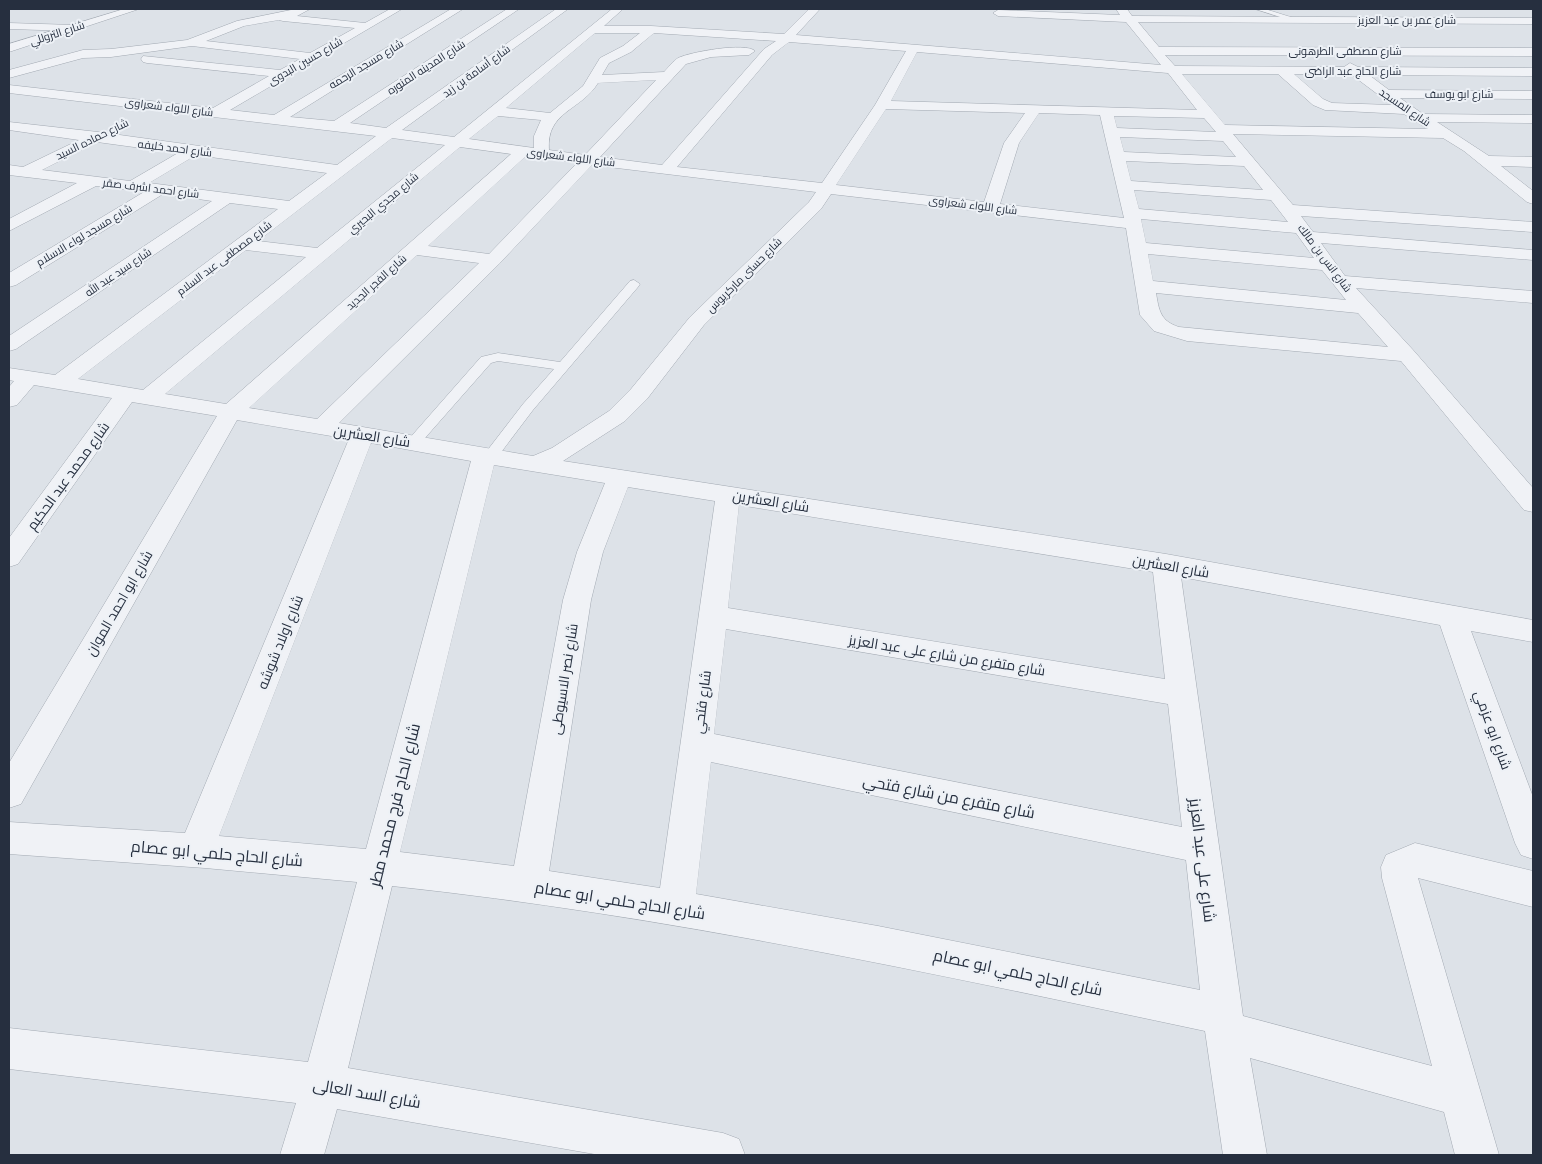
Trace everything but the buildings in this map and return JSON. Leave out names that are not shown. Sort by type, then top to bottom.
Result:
[{"type":"street","name":"شارع التروللي","points":[[9,48],[134,9]]},
{"type":"street","points":[[9,74],[67,56],[101,54],[189,42],[246,22],[289,15],[305,9]]},
{"type":"street","name":"شارع مسجد الرحمه","points":[[275,120],[458,9]]},
{"type":"street","name":"شارع أسامة بن زيد","points":[[389,133],[563,9]]},
{"type":"street","name":"شارع مجدي البحيري","points":[[137,396],[321,254],[618,9]]},
{"type":"street","points":[[666,170],[768,52],[787,38],[814,9]]},
{"type":"street","points":[[1203,9],[1213,19]]},
{"type":"street","name":"شارع المسجد","points":[[1281,9],[1330,51],[1385,94],[1407,110],[1448,134],[1486,161],[1533,199]]},
{"type":"street","points":[[1354,9],[1377,30]]},
{"type":"street","points":[[1413,9],[1533,81]]},
{"type":"street","points":[[373,10],[394,10]]},
{"type":"street","name":"شارع حسين البدوى","points":[[214,113],[394,10]]},
{"type":"street","points":[[997,27],[998,11]]},
{"type":"street","name":"شارع عمر بن عبد العزيز","points":[[998,11],[1130,28],[1213,19],[1533,20]]},
{"type":"street","points":[[274,17],[366,26]]},
{"type":"street","points":[[518,18],[542,24]]},
{"type":"street","name":"شارع المدينه المنوره","points":[[337,126],[498,20],[518,18]]},
{"type":"street","points":[[1226,19],[1262,51]]},
{"type":"street","points":[[1502,20],[1526,33]]},
{"type":"street","points":[[9,26],[74,28]]},
{"type":"street","name":"شارع انس بن مالك","points":[[1130,28],[1155,50],[1172,70],[1283,203],[1339,281],[1407,355],[1533,504]]},
{"type":"street","points":[[227,29],[265,33]]},
{"type":"street","points":[[542,154],[542,128],[588,88],[604,61],[628,49],[651,29]]},
{"type":"street","name":"شارع الحاج عبد الراضى","points":[[593,30],[651,29],[914,47],[996,50],[1172,70],[1533,72]]},
{"type":"street","points":[[321,39],[340,41]]},
{"type":"street","points":[[1392,41],[1407,51]]},
{"type":"street","points":[[189,42],[312,57]]},
{"type":"street","name":"شارع حسنى ماركريوس","points":[[535,464],[567,449],[617,416],[638,394],[697,321],[798,223],[828,188],[882,105],[914,47]]},
{"type":"street","name":"شارع مصطفى الطرهونى","points":[[1155,50],[1533,52]]},
{"type":"street","points":[[321,428],[493,260],[682,61],[697,55],[736,51],[768,52]]},
{"type":"street","points":[[101,54],[282,74]]},
{"type":"street","points":[[494,58],[513,60]]},
{"type":"street","points":[[532,62],[550,64]]},
{"type":"street","points":[[1282,71],[1318,102],[1330,107],[1407,110]]},
{"type":"street","points":[[592,79],[669,76]]},
{"type":"street","name":"شارع اللواء شعراوى","points":[[9,89],[337,126],[666,170],[991,207],[1305,232],[1533,255]]},
{"type":"street","name":"شارع ابو يوسف","points":[[1385,94],[1533,95]]},
{"type":"street","points":[[304,102],[366,107]]},
{"type":"street","points":[[882,105],[1209,114]]},
{"type":"street","name":"شارع حماده السيد","points":[[27,177],[95,137],[158,106]]},
{"type":"street","points":[[991,207],[1010,142],[1019,126],[1036,109]]},
{"type":"street","points":[[494,111],[553,117]]},
{"type":"street","points":[[1106,112],[1132,218],[1150,316],[1156,325],[1170,332],[1407,355]]},
{"type":"street","points":[[1420,118],[1533,119]]},
{"type":"street","points":[[1514,119],[1533,132]]},
{"type":"street","name":"شارع احمد خليفه","points":[[9,126],[341,170]]},
{"type":"street","points":[[1111,132],[1448,134]]},
{"type":"street","name":"شارع مصطفى عبد السلام","points":[[59,383],[389,133]]},
{"type":"street","points":[[132,186],[194,150]]},
{"type":"street","name":"شارع الفجر الجديد","points":[[230,413],[523,151]]},
{"type":"street","points":[[1117,156],[1249,162]]},
{"type":"street","points":[[1486,161],[1533,162]]},
{"type":"street","name":"شارع احمد اشرف صقر","points":[[9,170],[27,177],[92,181],[292,206]]},
{"type":"street","points":[[9,226],[92,181]]},
{"type":"street","points":[[1124,184],[1283,203],[1533,226]]},
{"type":"street","name":"شارع مسجد لواء الاسلام","points":[[9,281],[160,189]]},
{"type":"street","name":"شارع سيد عبد الله","points":[[9,345],[227,198]]},
{"type":"street","points":[[242,244],[321,254]]},
{"type":"street","points":[[1138,248],[1328,265]]},
{"type":"street","points":[[413,249],[493,260]]},
{"type":"street","points":[[1339,281],[1533,297]]},
{"type":"street","points":[[1145,286],[1364,308]]},
{"type":"street","points":[[9,400],[19,376]]},
{"type":"street","name":"شارع العشرين","points":[[19,376],[535,464],[1166,564],[1533,631]]},
{"type":"street","name":"شارع محمد عبد الحكيم","points":[[9,556],[137,396]]},
{"type":"street","name":"شارع ابو احمد الموان","points":[[9,793],[230,413]]},
{"type":"street","name":"شارع اولاد شوشه","points":[[196,850],[363,434]]},
{"type":"street","name":"شارع الحاج فرج محمد مطر","points":[[302,1155],[323,1085],[378,868],[488,456]]},
{"type":"street","name":"شارع نصر الاسيوطى","points":[[530,886],[577,600],[590,552],[620,477]]},
{"type":"street","name":"شارع فتحي","points":[[676,909],[728,494]]},
{"type":"street","name":"شارع على عبد العزيز","points":[[1166,564],[1224,1023],[1245,1155]]},
{"type":"street","name":"شارع متفرع من شارع على عبد العزيز","points":[[713,616],[1182,694]]},
{"type":"street","name":"شارع ابو عزمي","points":[[1452,617],[1533,843]]},
{"type":"street","name":"شارع متفرع من شارع فتحي","points":[[697,745],[1201,848]]},
{"type":"street","name":"شارع الحاج حلمي ابو عصام","points":[[9,838],[196,850],[378,868],[530,886],[676,909],[966,961],[1224,1023],[1460,1095]]},
{"type":"street","points":[[1477,1155],[1400,878],[1399,867],[1404,862],[1415,860],[1533,889]]},
{"type":"street","name":"شارع السد العالى","points":[[9,1049],[323,1085],[723,1155]]},
{"type":"lane","points":[[1258,9],[1293,19]]},
{"type":"lane","points":[[488,456],[634,284]]},
{"type":"lane","points":[[413,443],[486,360],[498,357],[564,366]]}]
